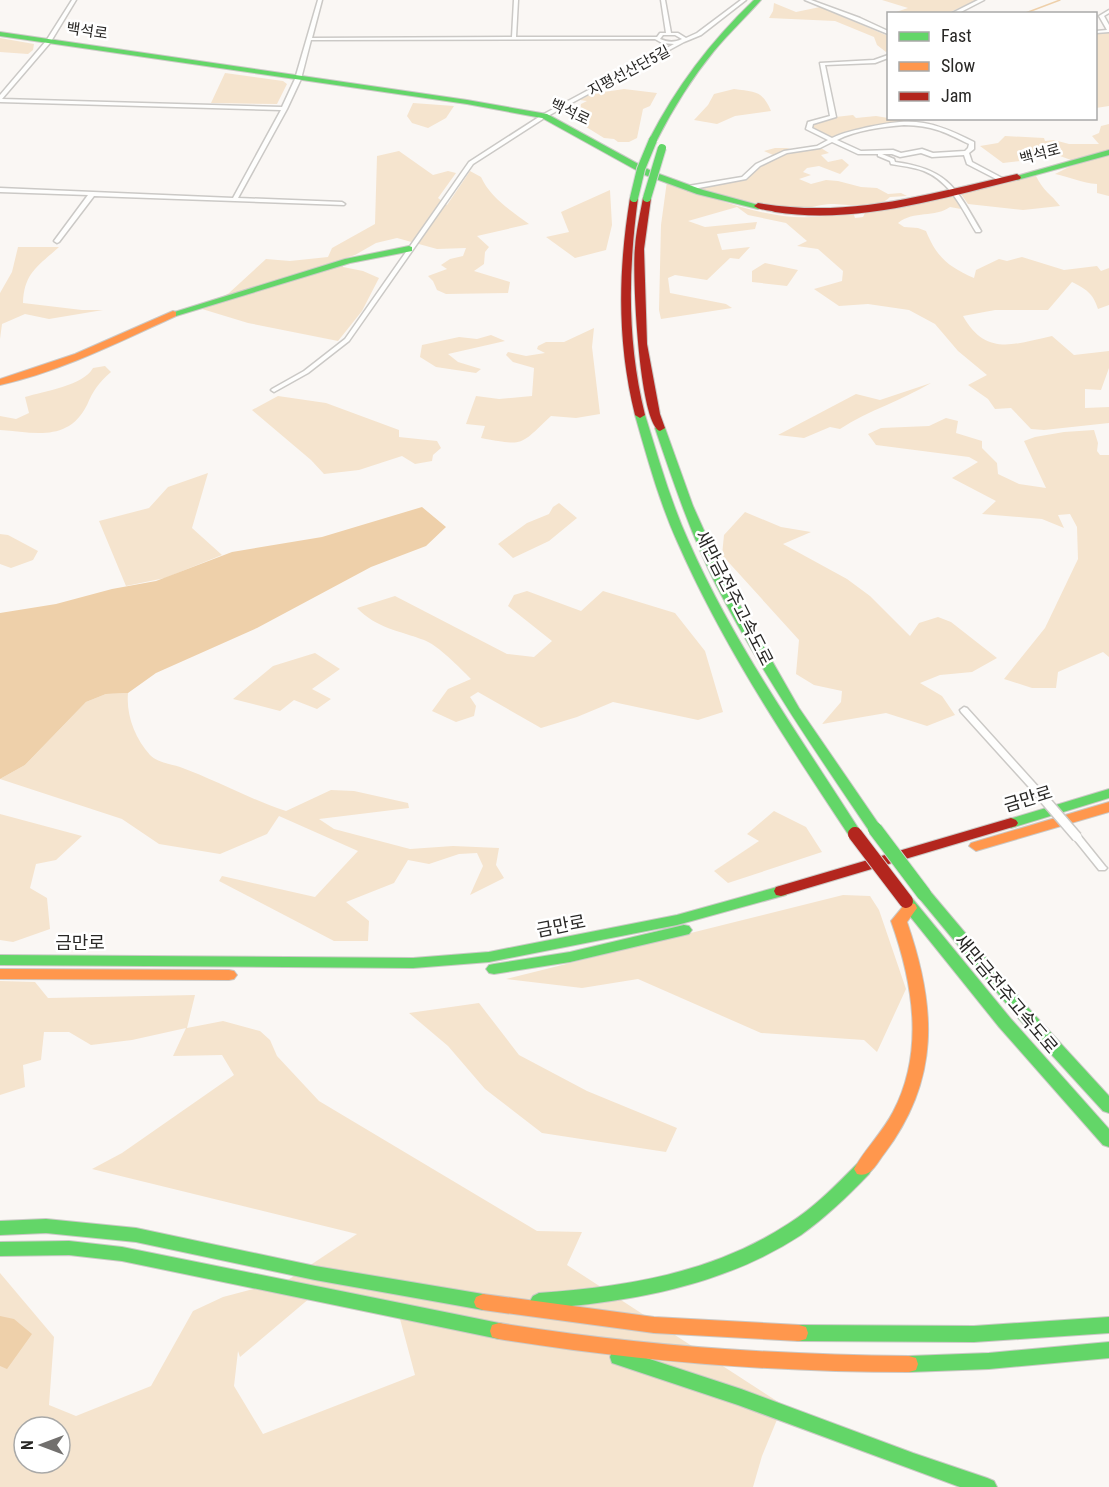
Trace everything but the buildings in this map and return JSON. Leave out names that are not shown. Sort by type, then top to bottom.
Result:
[{"type":"main road","name":"새만금전주고속도로","points":[[659,141],[665,112],[697,64],[723,33],[758,0]]},
{"type":"main road","name":"새만금전주고속도로","points":[[767,0],[733,34],[698,80],[641,169],[639,249],[642,344],[655,414],[687,506],[722,584],[792,708],[875,829],[924,894],[1025,1016],[1109,1107]]},
{"type":"main road","name":"백석로","points":[[0,34],[466,102],[544,116],[603,146],[637,168],[689,188],[751,206],[782,212],[807,214],[861,210],[1046,171],[1109,152]]},
{"type":"main road","name":"새만금전주고속도로","points":[[641,198],[625,252],[626,340],[640,418],[669,508],[709,598],[777,720],[855,834],[908,904],[1005,1023],[1109,1140]]},
{"type":"main road","points":[[0,382],[18,378],[79,356],[162,317],[348,261],[409,249]]},
{"type":"main road","name":"금만로","points":[[0,960],[413,963],[489,957],[677,920],[836,876],[1109,793]]},
{"type":"main road","name":"금만로","points":[[0,974],[417,975],[490,969],[547,961],[680,932],[1109,807]]},
{"type":"main road","points":[[469,1300],[554,1301],[620,1295],[681,1282],[763,1249],[827,1208],[861,1175],[894,1130],[915,1081],[922,1040],[922,1006],[918,975],[898,921],[908,904]]},
{"type":"main road","points":[[0,1228],[26,1225],[97,1228],[187,1244],[354,1281],[469,1300],[655,1325],[898,1336],[984,1335],[1109,1325]]},
{"type":"main road","points":[[0,1249],[69,1248],[122,1254],[541,1338],[634,1361],[741,1396],[912,1462],[987,1487]]},
{"type":"main road","points":[[541,1338],[694,1357],[837,1364],[931,1364],[1048,1358],[1109,1350]]},
{"type":"street","points":[[0,99],[48,42],[74,0]]},
{"type":"street","points":[[235,199],[284,110],[298,79],[320,0]]},
{"type":"street","points":[[514,38],[516,0]]},
{"type":"street","name":"지평선산단5길","points":[[663,0],[669,34]]},
{"type":"street","name":"지평선산단5길","points":[[274,390],[306,372],[347,340],[471,163],[544,116],[699,34],[744,0]]},
{"type":"street","points":[[812,0],[887,33]]},
{"type":"street","points":[[956,12],[982,0]]},
{"type":"street","points":[[1109,11],[1101,16],[1109,30]]},
{"type":"street","points":[[309,39],[657,38],[669,34],[699,34]]},
{"type":"street","points":[[657,38],[665,42],[682,41],[685,38],[679,34]]},
{"type":"street","points":[[665,42],[668,50]]},
{"type":"street","points":[[689,188],[744,178],[758,165],[786,152],[818,147],[833,140],[851,133],[885,125],[925,124],[944,129],[972,143],[971,149],[966,153],[932,156],[922,151],[900,155],[892,152],[860,153],[833,140],[808,126],[810,123],[833,117],[822,64],[876,61],[886,57]]},
{"type":"street","points":[[0,99],[284,110]]},
{"type":"street","points":[[966,153],[969,163],[1002,180]]},
{"type":"street","points":[[878,154],[892,160],[893,163],[925,167],[953,189],[978,231]]},
{"type":"street","points":[[0,190],[342,204]]},
{"type":"street","points":[[57,241],[92,194]]},
{"type":"street","points":[[964,710],[1039,793],[1102,868]]},
{"type":"shaded area","points":[[882,0],[977,0],[950,12],[896,12],[908,8]]},
{"type":"shaded area","points":[[774,3],[796,12],[820,7],[887,36],[887,51],[877,45],[874,37],[835,21],[769,18]]},
{"type":"shaded area","points":[[1097,33],[1109,33],[1109,106],[1097,108]]},
{"type":"shaded area","points":[[0,38],[34,44],[33,50],[28,54],[0,52]]},
{"type":"shaded area","points":[[225,73],[283,81],[287,84],[277,104],[211,103]]},
{"type":"shaded area","points":[[624,89],[657,93],[650,106],[643,109],[637,138],[629,142],[618,142],[604,138],[583,125],[579,118],[581,104],[587,101],[580,100],[591,94]]},
{"type":"shaded area","points":[[734,89],[757,93],[764,99],[771,111],[735,116],[717,124],[694,120],[708,105],[714,94]]},
{"type":"shaded area","points":[[413,103],[454,106],[446,118],[428,128],[412,123],[407,116]]},
{"type":"shaded area","points":[[853,115],[856,118],[876,116],[887,118],[887,120],[906,121],[902,124],[832,138],[806,124],[818,119]]},
{"type":"shaded area","points":[[1109,124],[1109,150],[1071,160],[1060,156],[1003,163],[980,146],[998,143],[1005,136],[1044,138],[1045,141],[1054,140],[1069,144],[1099,144],[1092,136],[1099,133],[1101,126]]},
{"type":"shaded area","points":[[775,148],[796,151],[821,148],[829,153],[821,155],[828,162],[842,159],[849,165],[840,174],[819,166],[807,168],[803,172],[811,175],[799,179],[811,184],[826,180],[838,181],[861,187],[877,188],[888,194],[901,193],[907,196],[890,197],[878,204],[870,205],[831,204],[803,208],[749,202],[696,189],[746,178],[759,162],[773,155],[764,151]]},
{"type":"shaded area","points":[[399,151],[433,175],[448,171],[456,173],[438,198],[447,205],[470,171],[481,177],[495,197],[529,224],[477,236],[489,247],[485,252],[484,264],[474,271],[510,282],[508,293],[446,294],[437,290],[428,276],[447,269],[441,265],[450,259],[463,256],[466,248],[437,249],[397,238],[376,243],[355,255],[340,260],[343,267],[363,271],[379,278],[362,311],[338,341],[248,323],[202,309],[229,293],[266,259],[290,261],[328,257],[332,248],[375,224],[377,156]]},
{"type":"shaded area","points":[[1109,154],[1109,196],[1097,193],[1097,184],[1055,174],[1069,167]]},
{"type":"shaded area","points":[[1036,176],[1044,189],[1060,206],[1023,210],[968,204],[959,191]]},
{"type":"shaded area","points":[[667,181],[738,206],[794,217],[853,212],[855,218],[863,217],[866,211],[951,191],[961,209],[950,207],[938,212],[904,219],[898,223],[904,227],[926,231],[939,255],[965,274],[974,278],[976,270],[999,259],[1007,261],[1022,257],[1064,270],[1097,266],[1101,271],[1109,268],[1109,305],[1098,309],[1088,292],[1072,282],[1048,310],[995,310],[963,316],[981,338],[991,342],[1013,344],[1052,336],[1074,355],[1109,351],[1109,368],[1101,390],[1085,389],[1085,408],[1109,407],[1109,423],[1044,430],[1031,429],[1011,408],[995,409],[988,399],[968,385],[987,375],[958,351],[935,324],[909,310],[868,304],[839,306],[814,289],[842,281],[843,271],[818,249],[797,246],[807,241],[786,223],[748,215],[737,207],[688,221],[705,227],[757,222],[755,229],[717,234],[722,250],[750,247],[739,259],[730,258],[707,280],[675,275],[668,278],[670,293],[726,304],[732,308],[661,319],[659,310],[661,225]]},
{"type":"shaded area","points":[[610,190],[612,225],[606,250],[575,258],[546,237],[569,232],[561,212]]},
{"type":"shaded area","points":[[18,247],[59,247],[29,277],[23,303],[82,310],[103,310],[49,319],[25,314],[2,324],[0,339],[0,293],[12,272]]},
{"type":"shaded area","points":[[765,263],[798,270],[787,286],[752,282],[752,271]]},
{"type":"shaded area","points":[[594,328],[592,347],[600,414],[576,418],[551,416],[526,438],[514,442],[481,438],[485,426],[466,424],[476,396],[499,399],[532,396],[534,368],[513,362],[506,355],[508,352],[526,356],[545,353],[537,349],[538,346],[546,342],[564,342]]},
{"type":"shaded area","points":[[491,335],[505,341],[448,354],[458,362],[481,369],[476,373],[436,367],[420,357],[422,345],[459,337],[477,339]]},
{"type":"shaded area","points":[[105,366],[111,372],[97,387],[79,417],[70,425],[60,430],[37,433],[0,430],[0,416],[16,419],[29,413],[25,397],[72,384],[93,368]]},
{"type":"shaded area","points":[[931,383],[840,429],[830,427],[804,438],[778,435],[856,394],[880,400]]},
{"type":"shaded area","points":[[278,396],[326,403],[399,430],[399,437],[437,441],[441,448],[433,455],[432,461],[415,464],[402,456],[359,470],[324,474],[311,460],[252,410]]},
{"type":"shaded area","points":[[946,418],[958,421],[956,433],[982,441],[982,448],[997,463],[998,474],[1019,484],[1046,488],[1024,441],[1035,437],[1094,430],[1098,443],[1097,451],[1100,455],[1109,455],[1109,657],[1103,652],[1058,672],[1056,688],[1032,688],[1004,679],[1045,628],[1078,559],[1077,527],[1070,514],[1058,515],[1064,528],[1042,519],[982,514],[996,501],[952,478],[978,462],[969,457],[876,445],[868,434],[881,428],[929,426]]},
{"type":"shaded area","points":[[208,473],[192,528],[222,555],[165,578],[126,586],[99,521],[149,508],[168,487]]},
{"type":"shaded area","points":[[559,503],[577,518],[549,541],[513,558],[498,544],[527,523],[549,514]]},
{"type":"shaded area","points":[[422,507],[446,527],[426,546],[371,567],[257,628],[156,673],[128,693],[106,694],[86,702],[25,765],[0,779],[0,613],[56,604],[112,589],[156,581],[232,552],[322,537]]},
{"type":"shaded area","points":[[745,512],[781,527],[811,532],[783,544],[847,579],[870,596],[910,636],[919,623],[938,617],[951,622],[997,658],[972,672],[940,675],[920,683],[942,696],[955,715],[927,726],[886,713],[822,724],[841,702],[842,691],[814,685],[796,674],[799,640],[722,555],[724,535]]},
{"type":"shaded area","points":[[0,534],[8,535],[38,551],[33,560],[11,568],[0,564]]},
{"type":"shaded area","points":[[527,591],[581,611],[603,591],[675,613],[705,651],[723,712],[698,720],[613,702],[577,717],[541,728],[478,692],[470,697],[476,706],[474,716],[456,722],[432,711],[448,689],[471,679],[449,657],[430,643],[380,625],[357,608],[395,596],[507,654],[534,657],[552,641],[508,606],[514,595]]},
{"type":"shaded area","points":[[315,653],[340,669],[312,689],[331,699],[317,709],[294,700],[280,711],[233,699],[273,666]]},
{"type":"shaded area","points":[[128,693],[128,710],[136,734],[150,755],[156,759],[286,811],[331,790],[354,791],[408,803],[409,808],[319,819],[334,829],[410,849],[453,846],[499,848],[496,865],[504,878],[470,895],[483,866],[477,853],[459,854],[429,864],[408,860],[394,883],[346,902],[369,921],[368,941],[334,941],[219,881],[222,876],[315,897],[358,851],[279,816],[267,834],[220,854],[159,844],[122,819],[0,779],[25,765],[86,702],[106,694]]},
{"type":"shaded area","points":[[774,811],[806,827],[822,852],[728,883],[714,871],[759,841],[747,834]]},
{"type":"shaded area","points":[[0,814],[82,836],[56,860],[36,864],[30,888],[47,898],[50,929],[13,942],[0,940]]},
{"type":"shaded area","points":[[843,895],[870,896],[879,910],[906,989],[877,1052],[864,1040],[761,1033],[638,979],[582,988],[506,979]]},
{"type":"shaded area","points":[[0,981],[35,982],[48,998],[195,995],[187,1028],[223,1021],[260,1031],[270,1040],[277,1056],[319,1101],[537,1231],[582,1232],[567,1265],[783,1405],[762,1456],[753,1487],[0,1487],[0,1273],[54,1337],[49,1405],[76,1416],[151,1386],[193,1311],[223,1297],[288,1280],[357,1234],[92,1169],[122,1153],[234,1075],[222,1055],[173,1056],[186,1028],[132,1040],[91,1045],[69,1032],[44,1032],[41,1060],[23,1065],[25,1087],[0,1095]],"holes":[[[317,1292],[400,1319],[415,1375],[263,1434],[234,1386],[238,1351],[240,1357]]]},
{"type":"shaded area","points":[[479,1003],[519,1055],[587,1091],[677,1128],[666,1152],[542,1133],[485,1089],[448,1046],[409,1013]]},
{"type":"shaded area","points":[[0,1316],[14,1319],[32,1334],[7,1369],[0,1366]]},
{"type":"waterway","points":[[1028,12],[1060,0]]},
{"type":"traffic: fast","points":[[653,140],[674,101],[699,65],[758,0]]},
{"type":"traffic: fast","points":[[0,34],[467,102],[544,116],[648,173],[700,192],[758,206]]},
{"type":"traffic: fast","points":[[634,198],[641,169],[653,140]]},
{"type":"traffic: fast","points":[[647,198],[662,148]]},
{"type":"traffic: fast","points":[[1017,177],[1109,152]]},
{"type":"traffic: fast","points":[[173,314],[348,261],[409,249]]},
{"type":"traffic: fast","points":[[640,415],[670,509],[700,579],[762,691],[855,834]]},
{"type":"traffic: fast","points":[[660,428],[687,506],[722,584],[792,708],[875,829]]},
{"type":"traffic: fast","points":[[1011,823],[1109,793]]},
{"type":"traffic: fast","points":[[875,829],[924,894]]},
{"type":"traffic: fast","points":[[0,960],[413,963],[489,957],[677,920],[781,891]]},
{"type":"traffic: fast","points":[[924,894],[1025,1015],[1109,1107]]},
{"type":"traffic: fast","points":[[906,901],[1005,1023],[1109,1140]]},
{"type":"traffic: fast","points":[[494,969],[570,957],[684,930]]},
{"type":"traffic: fast","points":[[539,1301],[585,1298],[630,1291],[674,1282],[716,1269],[756,1251],[795,1229],[830,1202],[863,1169]]},
{"type":"traffic: fast","points":[[0,1228],[46,1226],[136,1235],[315,1273],[483,1302]]},
{"type":"traffic: fast","points":[[0,1249],[69,1248],[122,1254],[499,1331]]},
{"type":"traffic: fast","points":[[799,1333],[974,1334],[1109,1325]]},
{"type":"traffic: fast","points":[[909,1364],[989,1361],[1109,1350]]},
{"type":"traffic: fast","points":[[619,1357],[741,1397],[912,1462],[987,1487]]},
{"type":"traffic: slow","points":[[0,382],[18,378],[79,356],[173,314]]},
{"type":"traffic: slow","points":[[976,846],[1109,807]]},
{"type":"traffic: slow","points":[[863,1169],[885,1140],[902,1111],[913,1081],[920,1051],[921,1020],[918,988],[911,955],[899,921],[910,908]]},
{"type":"traffic: slow","points":[[0,974],[229,975]]},
{"type":"traffic: slow","points":[[483,1302],[654,1325],[799,1333]]},
{"type":"traffic: slow","points":[[499,1331],[601,1346],[703,1357],[806,1363],[909,1364]]},
{"type":"traffic: jam","points":[[758,206],[789,211],[854,210],[921,199],[1017,177]]},
{"type":"traffic: jam","points":[[634,198],[627,252],[625,306],[629,361],[640,415]]},
{"type":"traffic: jam","points":[[647,198],[639,249],[642,344],[655,414],[660,428]]},
{"type":"traffic: jam","points":[[781,891],[1011,823]]},
{"type":"traffic: jam","points":[[855,834],[906,901]]}]
